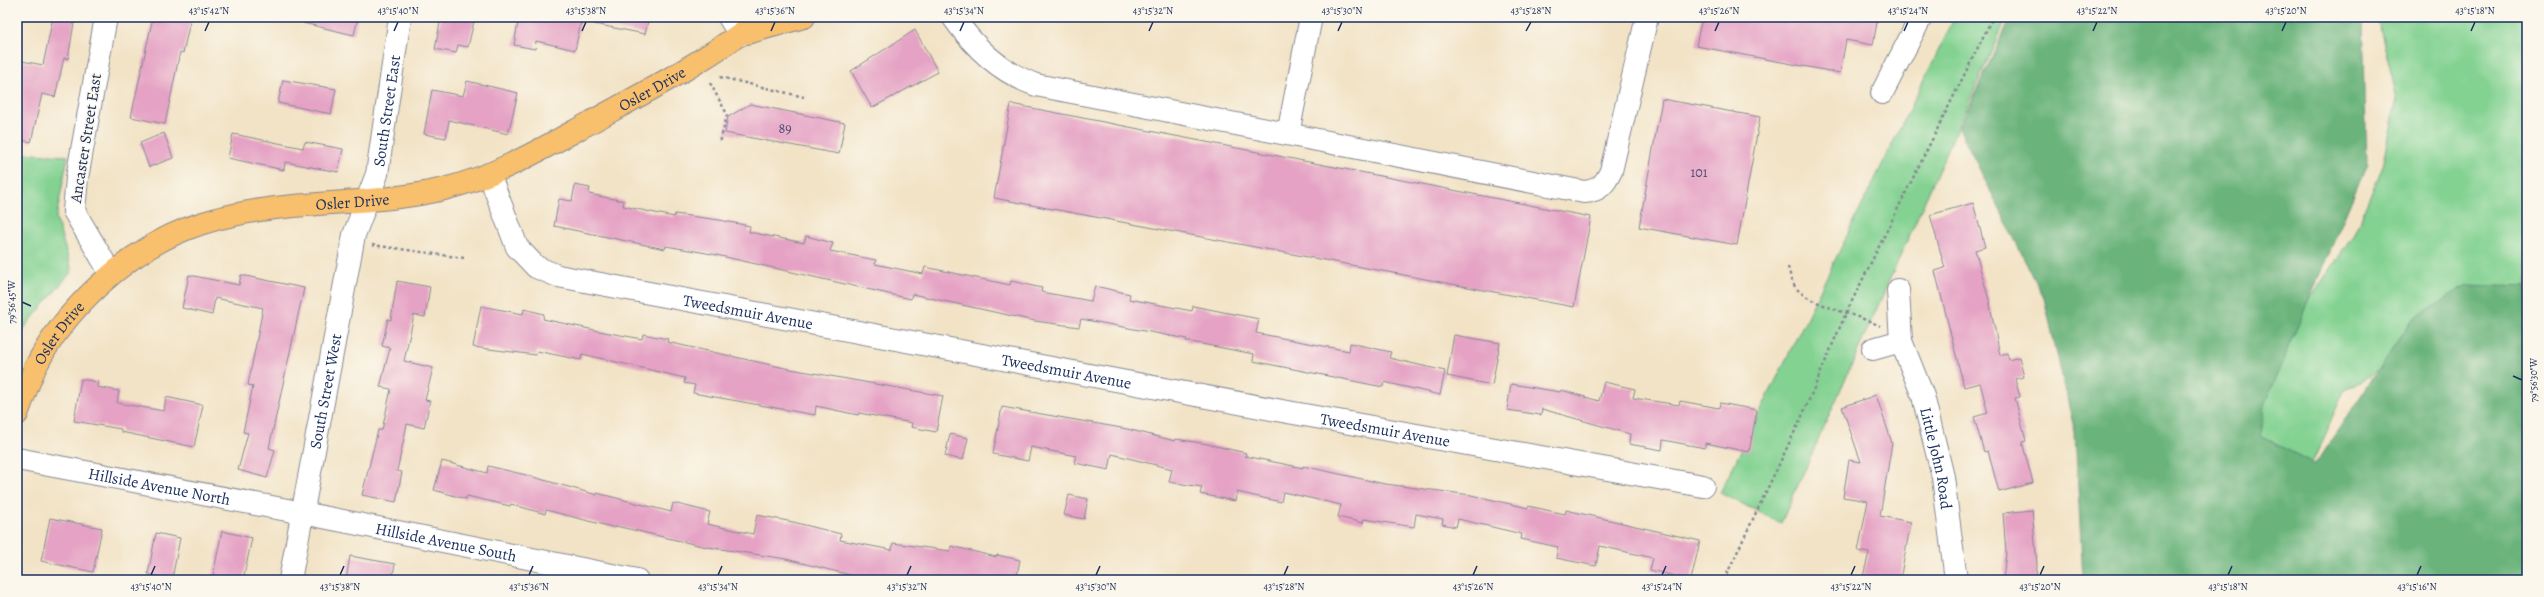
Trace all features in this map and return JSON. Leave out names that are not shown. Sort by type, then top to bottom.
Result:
[{"type":"main road","name":"Osler Drive","points":[[17,414],[35,368],[64,323],[111,274],[145,251],[185,229],[227,217],[293,206],[364,202],[444,189],[489,174],[537,151],[624,104],[735,26],[763,17]]},
{"type":"main road","name":"Osler Drive","points":[[735,26],[804,17]]},
{"type":"street","name":"Ancaster Street East","points":[[106,17],[76,178],[74,211],[111,274]]},
{"type":"street","name":"South Street East","points":[[364,202],[377,174],[400,17]]},
{"type":"street","points":[[954,17],[975,45],[993,62],[1023,80],[1042,86],[1592,191],[1603,184],[1612,171],[1647,17]]},
{"type":"street","points":[[1288,134],[1311,17]]},
{"type":"street","points":[[1882,93],[1921,17]]},
{"type":"street","name":"Tweedsmuir Avenue","points":[[489,174],[516,247],[536,267],[558,276],[1282,411],[1703,486]]},
{"type":"street","name":"South Street West","points":[[290,580],[354,235],[364,202]]},
{"type":"street","name":"Little John Road","points":[[1898,290],[1901,339],[1923,396],[1941,469],[1956,580]]},
{"type":"street","points":[[1873,349],[1901,339]]},
{"type":"street","name":"Hillside Avenue North","points":[[17,459],[302,513]]},
{"type":"street","name":"Hillside Avenue South","points":[[302,513],[637,580]]},
{"type":"path","points":[[1724,580],[1803,414],[1846,313],[1993,17]]},
{"type":"path","points":[[720,77],[804,97]]},
{"type":"path","points":[[710,83],[727,114],[720,143]]},
{"type":"path","points":[[372,245],[464,258]]},
{"type":"path","points":[[1788,266],[1797,289],[1807,296],[1846,313],[1862,316],[1901,339]]},
{"type":"green space","points":[[1955,17],[2007,17],[1781,523],[1720,493]]},
{"type":"green space","points":[[2011,17],[2363,17],[2367,164],[2264,405],[2261,436],[2315,464],[2412,320],[2466,285],[2527,287],[2527,580],[2083,580],[2075,432],[2044,298],[1959,128]]},
{"type":"green space","points":[[2374,17],[2527,17],[2527,312],[2443,333],[2344,391],[2263,572],[2217,390],[2296,319],[2353,236],[2383,166],[2397,98],[2380,27]]},
{"type":"green space","points":[[17,153],[68,156],[56,218],[72,271],[25,327],[17,345]]},
{"type":"building","points":[[53,17],[75,17],[68,59],[64,58],[55,97],[42,94],[31,142],[17,139],[17,85],[22,61],[43,65]]},
{"type":"building","points":[[153,17],[191,17],[183,53],[180,52],[165,124],[131,117]]},
{"type":"building","points":[[304,17],[358,17],[354,35],[303,23]]},
{"type":"building","points":[[441,17],[475,17],[468,47],[458,45],[456,53],[435,49]]},
{"type":"building","points":[[519,17],[582,17],[575,50],[536,41],[535,49],[514,45]]},
{"type":"building","points":[[595,17],[649,17],[645,34],[594,24]]},
{"type":"building","points":[[1702,17],[1878,17],[1873,45],[1846,40],[1840,73],[1696,46]]},
{"type":"building","points":[[915,30],[938,72],[872,108],[851,71]]},
{"type":"building","points":[[283,80],[336,89],[331,114],[278,103]]},
{"type":"building","points":[[467,81],[518,93],[508,134],[449,120],[446,138],[424,134],[432,90],[463,96]]},
{"type":"building","points":[[1662,99],[1760,117],[1737,245],[1639,227]]},
{"type":"building","points":[[750,104],[845,123],[839,154],[725,133],[728,117]]},
{"type":"building","points":[[1011,104],[1591,217],[1574,307],[994,198]]},
{"type":"building","points":[[164,133],[173,158],[149,167],[140,143]]},
{"type":"building","points":[[233,134],[303,148],[305,142],[343,149],[338,172],[285,162],[284,170],[228,158]]},
{"type":"building","points":[[575,185],[590,188],[589,194],[624,201],[623,206],[674,217],[675,214],[750,226],[749,232],[804,243],[806,236],[833,243],[830,251],[876,260],[875,264],[923,274],[925,267],[1010,285],[1011,281],[1042,288],[1041,292],[1091,301],[1095,286],[1130,294],[1129,299],[1192,311],[1193,306],[1259,319],[1256,333],[1349,351],[1350,343],[1391,352],[1389,358],[1445,371],[1440,395],[1384,382],[1383,387],[1253,361],[1254,354],[1186,341],[1187,339],[1081,319],[1079,327],[1035,321],[912,294],[911,299],[712,254],[666,246],[665,249],[554,226],[559,199],[572,201]]},
{"type":"building","points":[[1973,203],[1985,247],[1975,250],[1989,300],[2000,355],[2007,353],[2009,360],[2019,357],[2024,377],[2015,379],[2020,397],[2015,398],[2026,441],[2022,442],[2033,483],[1999,492],[1988,451],[1984,452],[1974,417],[1988,413],[1980,383],[1964,387],[1935,271],[1945,268],[1930,215]]},
{"type":"building","points":[[189,275],[239,285],[241,275],[304,288],[269,448],[275,450],[267,478],[238,470],[248,433],[243,432],[253,386],[248,385],[263,308],[215,298],[212,315],[182,308]]},
{"type":"building","points":[[397,281],[430,287],[425,317],[414,315],[404,361],[433,368],[425,400],[430,401],[424,428],[407,424],[397,471],[402,472],[396,502],[362,495],[378,430],[382,430],[391,389],[380,387],[390,348],[382,346],[388,319],[391,320]]},
{"type":"building","points":[[481,306],[523,314],[524,309],[544,314],[543,319],[599,331],[642,339],[643,334],[668,339],[667,342],[785,368],[943,396],[936,432],[911,427],[912,423],[859,413],[858,415],[816,406],[815,415],[693,393],[695,385],[684,383],[685,378],[582,354],[581,360],[537,351],[536,355],[473,347]]},
{"type":"building","points":[[1454,335],[1500,343],[1492,385],[1447,376]]},
{"type":"building","points":[[81,379],[98,382],[97,387],[119,391],[117,403],[164,411],[166,397],[203,405],[194,447],[121,432],[121,429],[74,421]]},
{"type":"building","points":[[1604,382],[1635,389],[1633,398],[1679,405],[1680,401],[1719,408],[1720,403],[1757,410],[1749,452],[1705,443],[1705,448],[1663,440],[1662,450],[1629,444],[1630,434],[1542,409],[1541,415],[1507,410],[1511,384],[1560,392],[1561,390],[1599,401]]},
{"type":"building","points":[[1876,395],[1892,443],[1880,516],[1911,522],[1900,580],[1862,580],[1869,553],[1858,551],[1868,501],[1843,497],[1849,460],[1861,462],[1842,407]]},
{"type":"building","points":[[1002,407],[1127,429],[1175,441],[1176,439],[1207,444],[1246,453],[1245,456],[1303,468],[1303,466],[1385,484],[1471,495],[1528,508],[1528,506],[1565,514],[1566,510],[1700,541],[1691,580],[1650,570],[1653,558],[1600,546],[1596,566],[1556,558],[1558,547],[1521,539],[1522,534],[1458,519],[1456,527],[1442,524],[1443,519],[1416,514],[1414,527],[1364,519],[1363,523],[1338,517],[1341,505],[1283,492],[1281,502],[1237,492],[1235,501],[1200,494],[1202,487],[1169,482],[1172,469],[1112,454],[1109,470],[1075,463],[1076,456],[1031,447],[1028,461],[993,454]]},
{"type":"building","points":[[950,434],[968,438],[963,460],[945,456]]},
{"type":"building","points":[[442,461],[487,473],[488,466],[597,495],[597,493],[671,512],[673,503],[710,512],[707,524],[753,534],[757,515],[841,534],[840,540],[892,550],[893,543],[950,551],[951,546],[996,557],[997,555],[1020,560],[1016,580],[870,580],[786,559],[702,546],[616,526],[616,528],[546,510],[545,514],[511,504],[510,506],[467,496],[466,499],[434,490]]},
{"type":"building","points":[[1069,495],[1088,499],[1084,519],[1064,515]]},
{"type":"building","points":[[2032,510],[2037,565],[2036,580],[2003,580],[2006,553],[2003,513]]},
{"type":"building","points":[[50,518],[102,528],[93,572],[41,561]]},
{"type":"building","points":[[222,531],[252,538],[243,580],[212,580]]},
{"type":"building","points":[[156,533],[180,538],[172,579],[148,574]]},
{"type":"building","points":[[350,556],[395,564],[392,580],[346,580]]}]
